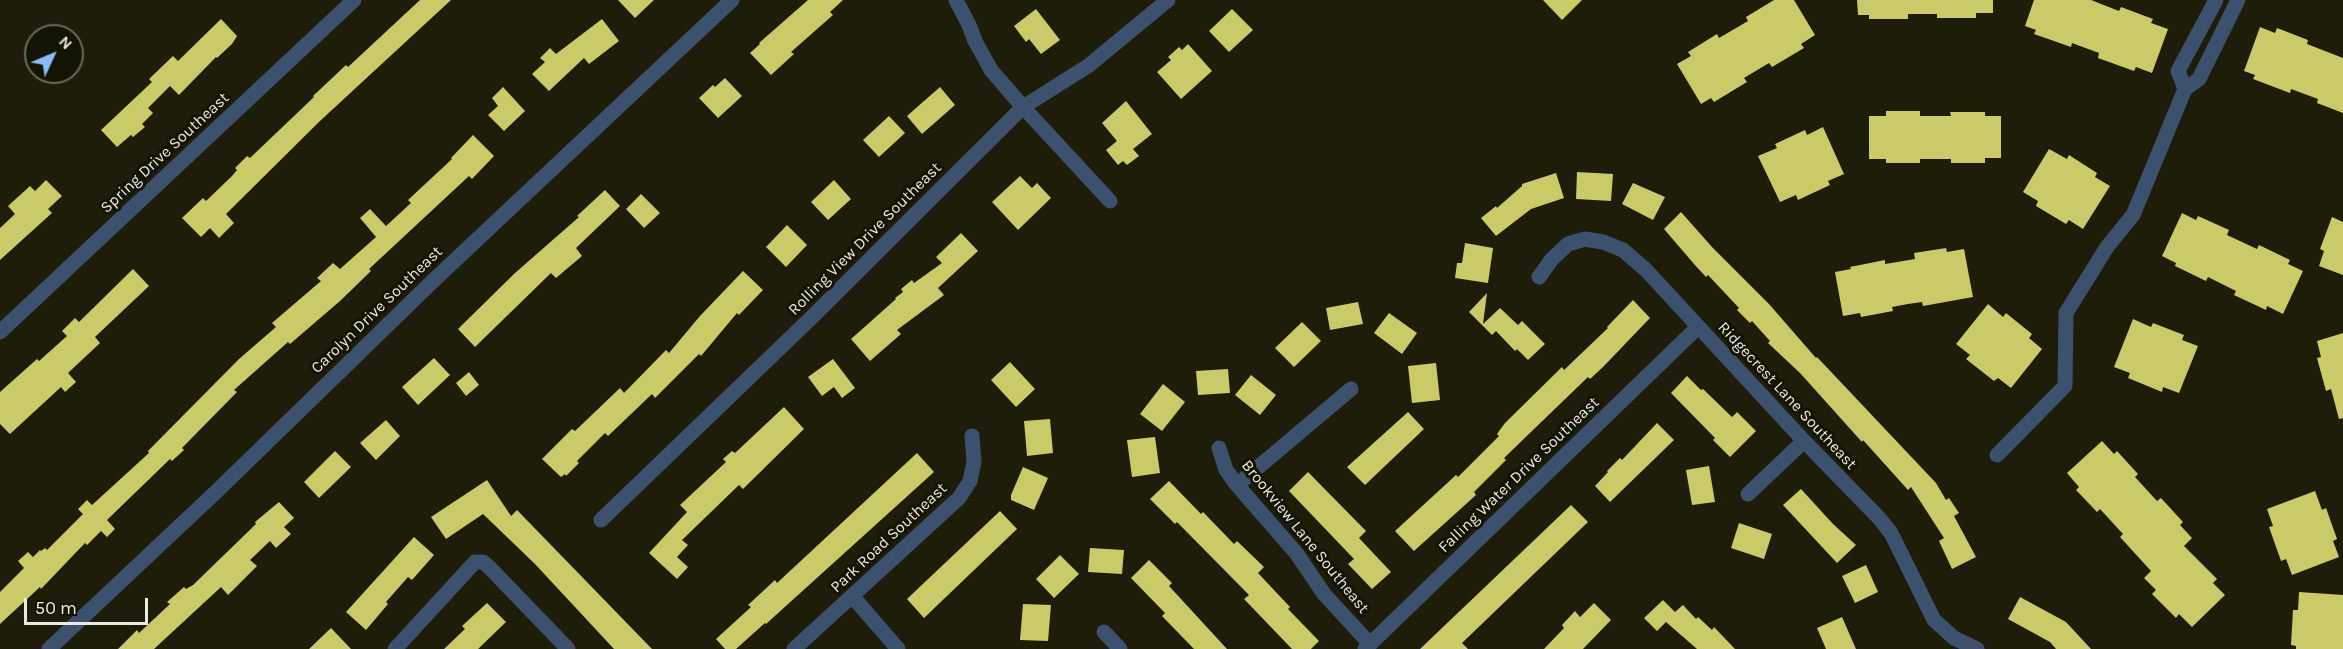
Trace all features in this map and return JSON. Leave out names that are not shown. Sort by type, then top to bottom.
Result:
[{"type":"street","name":"Spring Drive Southeast","points":[[0,332],[354,0]]},
{"type":"street","name":"Carolyn Drive Southeast","points":[[49,649],[218,490],[434,280],[732,0]]},
{"type":"street","points":[[956,0],[983,57],[1023,107],[1110,201]]},
{"type":"street","name":"Rolling View Drive Southeast","points":[[601,520],[810,319],[1023,107],[1088,66],[1168,0]]},
{"type":"street","points":[[2185,89],[2178,71],[2216,0]]},
{"type":"street","points":[[1997,455],[2065,386],[2066,313],[2108,247],[2133,215],[2185,89],[2199,79],[2238,0]]},
{"type":"street","name":"Ridgecrest Lane Southeast","points":[[1539,277],[1552,259],[1568,244],[1586,239],[1603,242],[1623,250],[1647,270],[1891,533],[1934,620],[1954,638],[1977,649]]},
{"type":"street","name":"Falling Water Drive Southeast","points":[[1368,646],[1698,327]]},
{"type":"street","points":[[1237,486],[1351,389]]},
{"type":"street","name":"Park Road Southeast","points":[[794,649],[959,498],[970,481],[974,462],[972,436]]},
{"type":"street","points":[[1748,494],[1804,441]]},
{"type":"street","name":"Brookview Lane Southeast","points":[[1219,448],[1226,470],[1237,486],[1297,554],[1324,594],[1368,646]]},
{"type":"street","points":[[395,649],[475,562],[483,562],[490,568],[568,649]]},
{"type":"street","points":[[853,597],[898,649]]},
{"type":"street","points":[[1104,632],[1120,649]]},
{"type":"building","points":[[420,0],[451,0],[320,121],[226,214],[234,223],[219,238],[210,228],[201,237],[182,218],[203,198],[206,201],[232,176],[237,170],[235,168],[247,156],[250,158],[346,65],[348,67]]},
{"type":"building","points":[[618,0],[654,0],[635,18]]},
{"type":"building","points":[[808,0],[843,0],[830,12],[833,15],[791,52],[794,54],[771,75],[750,53]]},
{"type":"building","points":[[1543,0],[1582,0],[1562,20]]},
{"type":"building","points":[[1774,0],[1794,0],[1815,35],[1801,44],[1804,48],[1772,67],[1769,63],[1744,78],[1747,82],[1714,102],[1711,98],[1701,104],[1677,64],[1691,56],[1688,52],[1717,34],[1719,38],[1748,21],[1746,17]]},
{"type":"building","points":[[1857,0],[1993,0],[1993,13],[1976,13],[1976,18],[1937,18],[1937,14],[1908,14],[1908,19],[1869,19],[1869,15],[1858,15]]},
{"type":"building","points":[[2034,0],[2091,0],[2119,11],[2121,7],[2153,19],[2151,23],[2168,29],[2152,73],[2136,67],[2134,71],[2098,58],[2099,53],[2072,43],[2071,47],[2034,34],[2036,30],[2025,26]]},
{"type":"building","points":[[1036,9],[1060,40],[1041,54],[1029,39],[1026,42],[1014,26]]},
{"type":"building","points":[[1232,9],[1253,30],[1229,52],[1209,31]]},
{"type":"building","points":[[221,19],[237,36],[232,44],[179,95],[170,86],[148,108],[153,113],[142,124],[145,127],[117,147],[101,130],[152,82],[149,79],[173,56],[178,61]]},
{"type":"building","points":[[602,19],[619,41],[589,64],[584,58],[549,91],[532,74],[545,62],[540,58],[550,48],[556,54]]},
{"type":"building","points":[[2260,27],[2275,33],[2277,28],[2308,40],[2307,44],[2343,58],[2343,113],[2317,103],[2318,99],[2291,89],[2290,93],[2253,79],[2255,75],[2244,71]]},
{"type":"building","points":[[1188,44],[1212,71],[1181,99],[1157,72],[1171,60],[1168,57],[1179,47],[1182,50]]},
{"type":"building","points":[[725,78],[742,96],[718,118],[699,98]]},
{"type":"building","points":[[503,87],[525,111],[504,131],[488,115],[498,106],[492,98]]},
{"type":"building","points":[[940,87],[955,105],[922,134],[907,116]]},
{"type":"building","points":[[1126,101],[1152,134],[1133,149],[1139,156],[1127,165],[1123,161],[1118,165],[1106,150],[1117,141],[1102,123]]},
{"type":"building","points":[[1886,111],[1920,111],[1920,116],[1951,116],[1950,112],[1985,112],[1985,116],[2001,116],[2001,158],[1985,158],[1985,163],[1951,163],[1951,159],[1920,159],[1920,163],[1886,163],[1886,159],[1869,159],[1869,116],[1886,116]]},
{"type":"building","points":[[889,116],[905,133],[879,157],[863,140]]},
{"type":"building","points":[[1823,127],[1844,174],[1828,181],[1830,185],[1798,200],[1796,195],[1780,202],[1758,156],[1777,148],[1775,144],[1805,130],[1807,135]]},
{"type":"building","points":[[473,135],[494,156],[472,179],[469,176],[369,269],[371,271],[340,301],[290,344],[288,342],[234,390],[237,392],[182,448],[184,450],[172,461],[170,459],[107,520],[115,529],[107,537],[101,531],[87,545],[85,543],[41,589],[40,587],[0,624],[0,592],[24,568],[18,561],[28,552],[33,557],[40,550],[45,548],[47,550],[83,514],[78,509],[87,500],[92,505],[149,453],[148,451],[239,359],[276,327],[272,323],[321,281],[317,278],[333,263],[340,269],[376,237],[360,218],[370,209],[386,226],[411,203],[408,200],[452,159]]},
{"type":"building","points":[[2049,149],[2067,159],[2069,155],[2097,173],[2095,177],[2110,186],[2083,229],[2069,220],[2066,224],[2036,206],[2038,201],[2023,192]]},
{"type":"building","points":[[1577,172],[1613,174],[1611,201],[1576,199]]},
{"type":"building","points":[[1556,173],[1564,198],[1531,209],[1496,236],[1481,218],[1496,206],[1497,208],[1522,184]]},
{"type":"building","points":[[1020,176],[1032,188],[1037,183],[1051,198],[1018,230],[992,202]]},
{"type":"building","points":[[46,180],[62,196],[48,209],[52,213],[0,260],[0,228],[15,214],[8,206],[30,186],[35,191]]},
{"type":"building","points":[[834,180],[851,199],[828,220],[811,202]]},
{"type":"building","points":[[1633,183],[1665,197],[1653,220],[1622,204]]},
{"type":"building","points":[[605,190],[620,206],[576,248],[582,256],[556,278],[551,273],[475,347],[458,329]]},
{"type":"building","points":[[641,194],[660,213],[644,228],[626,209]]},
{"type":"building","points":[[1681,212],[1936,483],[1946,500],[1949,498],[1959,513],[1954,516],[1976,557],[1952,569],[1939,541],[1944,538],[1911,487],[1908,490],[1863,440],[1862,442],[1800,373],[1768,343],[1770,341],[1752,321],[1750,323],[1737,310],[1739,308],[1708,275],[1706,277],[1664,229]]},
{"type":"building","points":[[2182,213],[2196,220],[2198,216],[2229,230],[2227,235],[2257,249],[2259,245],[2290,260],[2288,264],[2303,271],[2283,314],[2267,306],[2266,310],[2234,295],[2236,291],[2208,277],[2206,281],[2175,266],[2176,263],[2162,256]]},
{"type":"building","points":[[2332,217],[2343,222],[2343,275],[2319,266],[2324,251],[2320,249]]},
{"type":"building","points":[[787,225],[807,245],[786,267],[766,247]]},
{"type":"building","points":[[961,233],[978,251],[938,288],[944,295],[897,330],[901,334],[870,361],[851,339],[903,292],[901,289],[912,280],[914,283],[942,263],[936,257]]},
{"type":"building","points":[[1465,243],[1493,248],[1488,283],[1455,278],[1457,263],[1462,263]]},
{"type":"building","points":[[1946,248],[1947,252],[1964,249],[1973,297],[1923,306],[1922,302],[1908,304],[1892,307],[1893,311],[1861,317],[1860,313],[1843,316],[1835,272],[1885,260],[1885,264],[1915,259],[1914,253]]},
{"type":"building","points":[[133,269],[149,286],[95,337],[100,343],[68,373],[76,382],[65,392],[61,387],[10,434],[0,424],[0,392],[67,336],[62,331],[75,318],[79,322]]},
{"type":"building","points":[[743,271],[763,290],[739,315],[737,313],[701,356],[699,354],[655,398],[652,394],[608,436],[605,433],[577,461],[579,463],[566,476],[565,474],[561,477],[542,459],[572,429],[575,431],[620,388],[624,393],[666,350],[669,353]]},
{"type":"building","points":[[1487,293],[1483,324],[1500,308],[1518,325],[1522,321],[1545,344],[1528,360],[1517,349],[1515,351],[1496,331],[1492,335],[1469,312]]},
{"type":"building","points":[[1633,300],[1650,318],[1603,367],[1590,379],[1588,377],[1504,458],[1506,460],[1474,492],[1476,495],[1414,551],[1395,531],[1456,475],[1458,477],[1499,436],[1497,434],[1505,423],[1562,367],[1564,370],[1608,328]]},
{"type":"building","points":[[1358,302],[1363,324],[1330,330],[1326,308]]},
{"type":"building","points":[[1988,304],[2003,317],[2006,313],[2032,334],[2029,338],[2042,349],[2011,388],[1998,378],[1994,381],[1966,359],[1970,355],[1956,344]]},
{"type":"building","points":[[1389,313],[1417,333],[1402,354],[1374,333]]},
{"type":"building","points":[[2133,319],[2151,327],[2153,323],[2184,335],[2182,340],[2198,346],[2179,393],[2163,387],[2162,392],[2128,378],[2130,373],[2114,367]]},
{"type":"building","points":[[1302,322],[1321,341],[1294,367],[1275,348]]},
{"type":"building","points":[[2343,333],[2343,418],[2339,419],[2331,389],[2326,391],[2317,358],[2321,357],[2317,341]]},
{"type":"building","points":[[434,358],[450,375],[418,405],[402,387]]},
{"type":"building","points":[[833,359],[855,388],[842,398],[834,387],[822,396],[808,377]]},
{"type":"building","points":[[1010,362],[1035,389],[1016,407],[991,380]]},
{"type":"building","points":[[1436,363],[1440,400],[1412,403],[1408,366]]},
{"type":"building","points":[[1228,369],[1230,393],[1198,395],[1196,371]]},
{"type":"building","points":[[469,372],[479,385],[466,396],[456,383]]},
{"type":"building","points":[[1251,375],[1276,395],[1260,415],[1235,395]]},
{"type":"building","points":[[1687,376],[1732,417],[1737,412],[1756,431],[1730,457],[1713,440],[1715,438],[1671,393]]},
{"type":"building","points":[[1163,384],[1185,402],[1162,431],[1140,414]]},
{"type":"building","points":[[784,407],[804,429],[743,489],[739,485],[682,540],[688,545],[677,557],[688,567],[677,579],[649,553],[687,512],[680,505],[726,462],[723,459],[732,451],[735,453]]},
{"type":"building","points":[[1408,412],[1424,429],[1365,485],[1347,467]]},
{"type":"building","points":[[1050,419],[1053,453],[1027,456],[1024,421]]},
{"type":"building","points":[[386,420],[400,436],[376,460],[360,443]]},
{"type":"building","points":[[1657,423],[1674,440],[1610,502],[1595,486],[1607,471],[1620,458],[1622,460]]},
{"type":"building","points":[[1155,437],[1160,473],[1132,477],[1127,440]]},
{"type":"building","points":[[2102,441],[2114,454],[2117,451],[2138,474],[2135,477],[2157,501],[2161,498],[2183,522],[2180,525],[2192,538],[2184,546],[2217,579],[2213,583],[2225,595],[2192,627],[2179,614],[2176,618],[2152,594],[2156,590],[2144,578],[2151,571],[2120,537],[2123,534],[2100,509],[2097,512],[2076,490],[2079,487],[2067,473]]},
{"type":"building","points":[[335,451],[351,467],[319,498],[304,482]]},
{"type":"building","points":[[917,453],[934,472],[766,624],[736,649],[725,649],[716,639],[751,607],[748,605],[775,580],[777,583]]},
{"type":"building","points":[[1709,466],[1715,502],[1692,505],[1686,470]]},
{"type":"building","points":[[1023,467],[1048,478],[1034,510],[1011,500]]},
{"type":"building","points":[[1308,472],[1366,531],[1359,538],[1391,572],[1372,589],[1348,564],[1354,559],[1289,491]]},
{"type":"building","points":[[487,480],[511,516],[517,510],[652,649],[614,649],[535,564],[483,514],[446,539],[431,517]]},
{"type":"building","points":[[1169,481],[1234,544],[1237,541],[1264,567],[1258,573],[1319,641],[1311,649],[1292,649],[1244,599],[1249,595],[1177,522],[1175,524],[1150,499]]},
{"type":"building","points":[[1801,489],[1856,545],[1837,563],[1783,505]]},
{"type":"building","points":[[2315,491],[2322,510],[2326,508],[2337,539],[2333,541],[2339,557],[2292,575],[2286,559],[2281,561],[2269,527],[2273,526],[2267,509]]},
{"type":"building","points":[[279,502],[294,518],[284,527],[291,534],[276,548],[270,541],[250,560],[257,566],[228,595],[221,587],[154,649],[118,649],[137,630],[139,633],[170,604],[167,602],[184,587],[186,589],[193,585],[256,524],[255,522]]},
{"type":"building","points":[[1571,505],[1588,522],[1462,643],[1468,649],[1420,649]]},
{"type":"building","points":[[1000,511],[1017,529],[924,618],[907,599]]},
{"type":"building","points":[[1739,523],[1772,534],[1764,559],[1731,548]]},
{"type":"building","points":[[414,537],[434,555],[412,580],[408,577],[366,630],[346,612]]},
{"type":"building","points":[[1090,548],[1124,550],[1122,574],[1088,572]]},
{"type":"building","points":[[1060,555],[1079,574],[1054,598],[1036,579]]},
{"type":"building","points":[[1149,560],[1172,583],[1169,586],[1227,649],[1194,649],[1162,616],[1165,613],[1131,578]]},
{"type":"building","points":[[1866,565],[1878,592],[1855,603],[1842,576]]},
{"type":"building","points":[[2299,592],[2343,595],[2343,649],[2296,649],[2296,646],[2291,645],[2293,610],[2298,610]]},
{"type":"building","points":[[2020,597],[2066,622],[2091,649],[2056,649],[2050,642],[2008,619]]},
{"type":"building","points":[[1663,600],[1675,612],[1683,605],[1696,619],[1698,617],[1712,630],[1714,627],[1735,649],[1697,649],[1666,622],[1657,631],[1644,618]]},
{"type":"building","points":[[487,603],[506,622],[478,649],[444,649],[465,629],[462,626]]},
{"type":"building","points":[[1594,603],[1611,620],[1583,649],[1544,649],[1564,628],[1562,625],[1575,611],[1580,617]]},
{"type":"building","points":[[1023,604],[1051,605],[1048,641],[1020,640]]},
{"type":"building","points":[[1842,617],[1856,649],[1826,649],[1817,628]]},
{"type":"building","points":[[331,628],[351,649],[309,649]]}]
